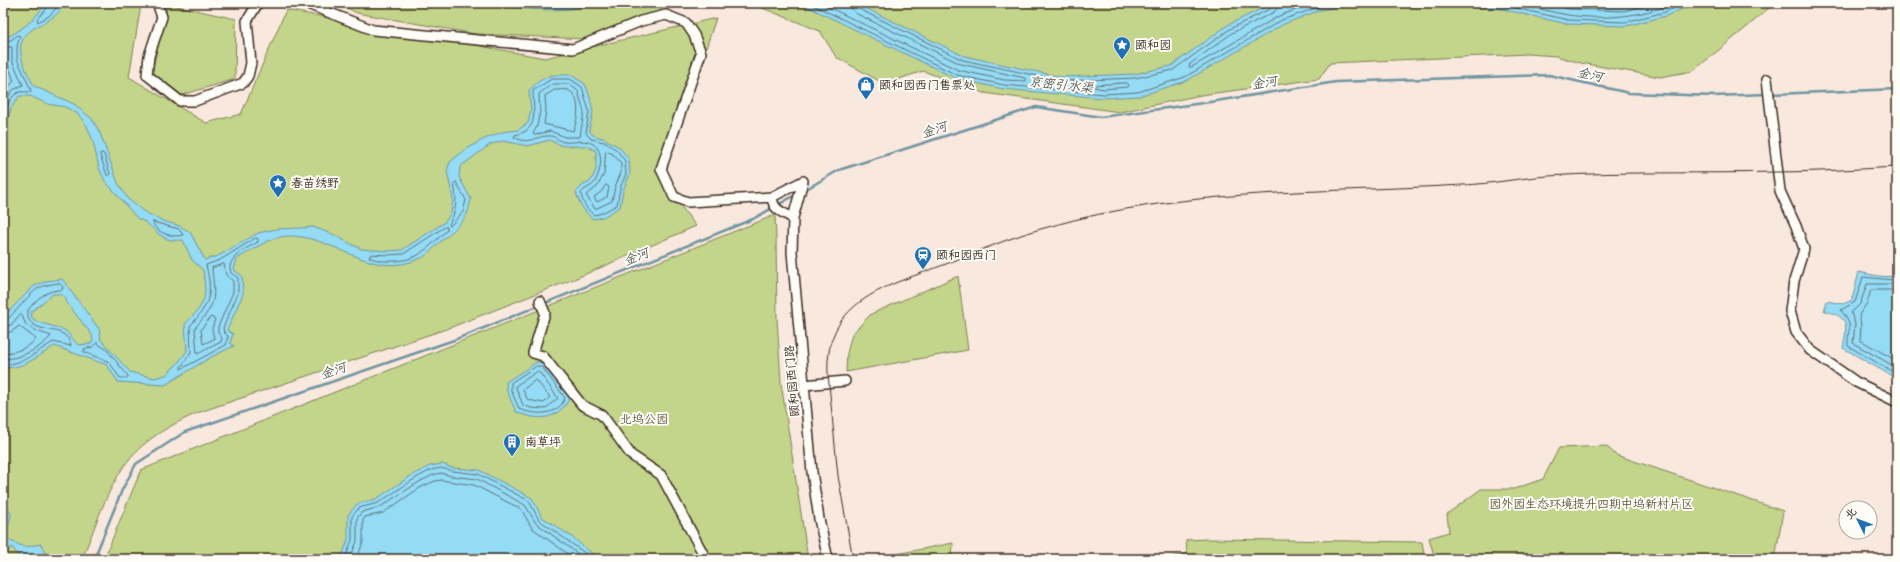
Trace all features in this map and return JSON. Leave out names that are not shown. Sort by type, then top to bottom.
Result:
[{"type":"street","points":[[157,3],[162,18],[149,56],[147,74],[180,101],[195,101],[243,83],[248,76],[251,63],[247,21],[258,3]]},
{"type":"street","points":[[305,3],[373,30],[573,50],[641,21],[666,15],[686,23],[694,35],[701,53],[661,169],[674,197],[688,202],[774,203],[793,218]]},
{"type":"street","points":[[1767,83],[1780,192],[1796,226],[1804,250],[1794,281],[1790,310],[1796,332],[1810,350],[1856,382],[1897,402]]},
{"type":"street","name":"颐和园西门路","points":[[774,203],[803,181],[793,218],[792,252],[817,504],[828,559]]},
{"type":"street","points":[[541,304],[545,313],[533,353],[543,356],[582,405],[602,415],[631,455],[661,475],[706,559]]},
{"type":"street","points":[[804,385],[845,381]]},
{"type":"green space","points":[[3,3],[139,3],[141,5],[129,77],[206,123],[241,114],[286,10],[545,58],[716,18],[662,181],[696,226],[579,277],[449,328],[190,416],[155,436],[131,457],[122,469],[106,498],[82,559],[3,559]]},
{"type":"green space","points":[[337,3],[683,3],[586,39],[476,34],[357,13]]},
{"type":"green space","name":"颐和园","points":[[750,3],[1772,3],[1769,8],[1747,27],[1693,71],[1660,77],[1581,63],[1556,56],[1528,54],[1330,63],[1319,79],[1201,95],[1120,112],[984,93],[923,71],[890,82],[881,82],[836,57],[820,31]]},
{"type":"green space","points":[[168,4],[236,19],[235,79],[182,95],[152,72]]},
{"type":"green space","name":"北坞公园","points":[[775,215],[777,318],[781,383],[808,559],[104,559],[141,470]]},
{"type":"green space","points":[[958,276],[968,350],[846,372],[847,353],[852,334],[871,314]]},
{"type":"green space","name":"园外园生态环境提升四期中坞新村片区","points":[[1606,446],[1616,455],[1783,511],[1775,559],[1435,559],[1429,538],[1449,532],[1447,514],[1481,489],[1514,489],[1543,479],[1559,448]]},
{"type":"green space","points":[[1186,540],[1422,542],[1425,559],[1162,559],[1187,554]]},
{"type":"green space","points":[[953,543],[952,559],[871,559]]},
{"type":"water","points":[[45,3],[65,3],[61,10],[52,18],[32,30],[23,39],[21,46],[22,60],[34,86],[74,104],[92,119],[100,133],[118,183],[128,199],[143,211],[163,221],[180,226],[190,232],[205,260],[218,256],[258,233],[276,229],[313,227],[332,234],[361,249],[388,251],[402,250],[445,222],[451,213],[453,199],[447,171],[450,162],[465,150],[482,140],[502,132],[518,130],[528,123],[531,110],[529,90],[539,81],[551,75],[571,75],[585,84],[593,112],[589,130],[593,135],[605,139],[619,147],[629,159],[630,174],[623,190],[620,207],[603,217],[593,219],[580,204],[576,192],[583,185],[590,182],[596,170],[596,151],[587,146],[563,146],[549,140],[528,146],[503,141],[491,144],[460,167],[459,177],[471,199],[467,214],[455,229],[424,257],[403,264],[385,264],[369,261],[304,237],[286,236],[273,239],[254,248],[237,259],[234,270],[242,276],[243,294],[227,330],[233,334],[230,343],[234,346],[211,357],[165,385],[118,382],[107,365],[54,346],[25,364],[11,368],[4,368],[3,322],[6,314],[34,286],[47,281],[62,279],[99,329],[101,340],[130,372],[154,378],[166,375],[187,351],[185,324],[201,305],[205,294],[203,270],[192,260],[183,240],[167,239],[146,222],[138,219],[105,181],[99,168],[93,141],[87,126],[78,114],[65,107],[48,104],[30,96],[19,96],[11,108],[3,140],[3,39],[15,33],[27,24],[42,9]],"holes":[[[53,294],[60,294],[65,297],[67,303],[92,335],[93,341],[90,344],[78,345],[65,330],[38,322],[32,318],[31,312]]]},
{"type":"water","points":[[480,3],[590,3],[582,7],[554,10],[503,7]]},
{"type":"water","name":"京密引水渠","points":[[800,3],[855,3],[964,56],[1061,77],[1135,74],[1171,66],[1228,25],[1273,3],[1360,3],[1320,10],[1284,24],[1186,81],[1139,96],[1103,98],[1003,89],[955,78]]},
{"type":"water","points":[[1378,3],[1696,3],[1666,16],[1626,26],[1567,24],[1497,8],[1431,4]]},
{"type":"water","points":[[1859,272],[1884,277],[1897,274],[1897,379],[1843,348],[1846,327],[1845,323],[1838,316],[1824,311],[1827,301],[1843,304],[1852,300]]},
{"type":"water","points":[[537,362],[544,363],[570,398],[565,406],[553,415],[539,418],[516,412],[507,391],[506,382]]},
{"type":"water","points":[[442,464],[452,468],[479,470],[532,498],[542,517],[572,537],[599,559],[341,559],[348,540],[348,515],[357,504],[376,499],[414,474],[430,466]]},
{"type":"water","points":[[3,495],[11,515],[8,528],[8,540],[25,547],[41,544],[45,553],[45,559],[21,559],[12,547],[3,553]]},
{"type":"waterway","name":"金河","points":[[803,191],[839,170],[1036,107],[1101,117],[1210,102],[1336,82],[1549,75],[1629,93],[1714,96],[1767,94]]},
{"type":"waterway","name":"金河","points":[[1772,94],[1897,89]]},
{"type":"waterway","name":"金河","points":[[94,559],[122,490],[136,464],[185,432],[454,340],[753,219],[797,194]]},
{"type":"tram line","points":[[853,559],[838,476],[828,374],[830,349],[837,328],[849,312],[864,299],[903,280],[996,244],[1035,231],[1099,214],[1150,205],[1254,194],[1411,188],[1474,184],[1577,174],[1792,172],[1897,167]]},
{"type":"place","name":"颐和园","points":[[1122,60]]},
{"type":"place","name":"颐和园西门售票处","points":[[866,100]]},
{"type":"place","name":"春苗绣野","points":[[278,198]]},
{"type":"place","name":"颐和园西门","points":[[923,270]]},
{"type":"place","name":"南草坪","points":[[512,457]]}]
